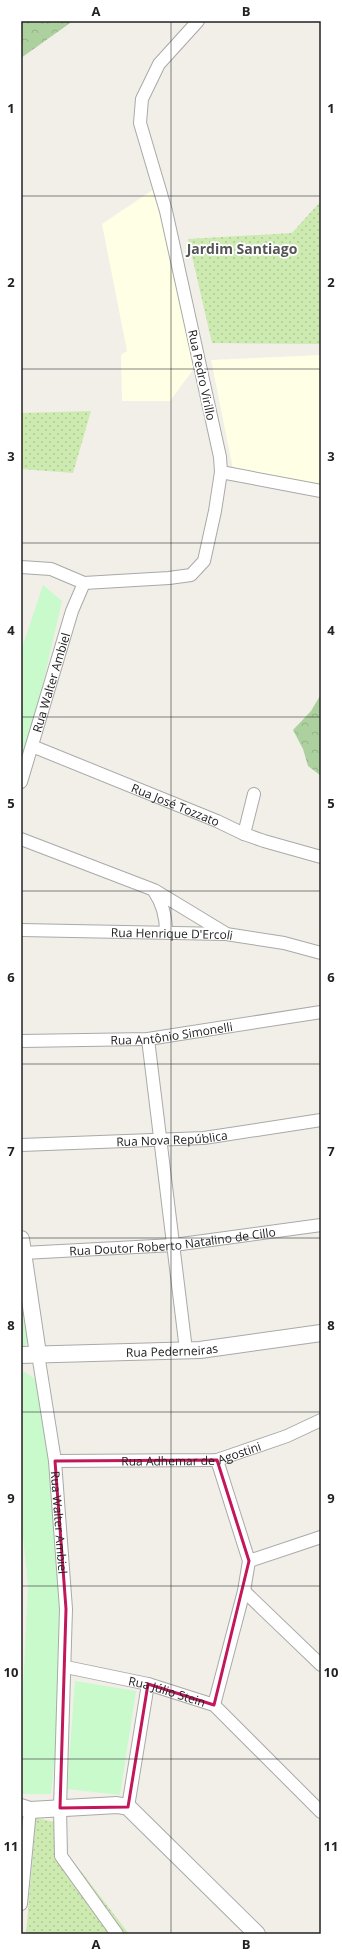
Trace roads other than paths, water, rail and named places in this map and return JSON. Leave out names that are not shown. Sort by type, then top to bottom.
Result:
[{"type":"street","name":"Rua Pedro Virillo","points":[[21,567],[51,569],[84,583],[169,578],[191,575],[204,561],[215,511],[221,472],[220,457],[178,261],[166,211],[140,123],[142,99],[159,64],[198,21]]},
{"type":"street","points":[[221,472],[321,491]]},
{"type":"street","name":"Rua Walter Ambiel","points":[[21,782],[72,611],[84,583]]},
{"type":"street","name":"Rua José Tozzato","points":[[32,746],[217,821],[244,834],[321,857]]},
{"type":"street","points":[[244,834],[254,794]]},
{"type":"street","points":[[21,838],[154,890],[226,934]]},
{"type":"street","points":[[154,890],[162,902],[166,922],[166,932]]},
{"type":"street","name":"Rua Henrique D'Ercoli","points":[[21,930],[226,934],[284,943],[321,953]]},
{"type":"street","name":"Rua Antônio Simonelli","points":[[21,1041],[148,1039],[321,1012]]},
{"type":"street","points":[[148,1039],[186,1350]]},
{"type":"street","name":"Rua Nova República","points":[[21,1145],[204,1138],[321,1120]]},
{"type":"street","name":"Rua Doutor Roberto Natalino de Cillo","points":[[22,1246],[174,1245],[321,1225]]},
{"type":"street","name":"Rua Walter Ambiel","points":[[22,1246],[55,1462],[66,1609],[66,1667],[60,1808],[61,1856],[117,1934]]},
{"type":"street","name":"Rua Pederneiras","points":[[21,1355],[186,1350],[321,1333]]},
{"type":"street","name":"Rua Adhemar de Agostini","points":[[55,1462],[217,1460],[287,1436],[321,1420]]},
{"type":"street","points":[[214,1705],[244,1591],[249,1561],[217,1460]]},
{"type":"street","points":[[249,1561],[321,1537]]},
{"type":"street","points":[[244,1591],[321,1665]]},
{"type":"street","name":"Rua Júlio Stein","points":[[66,1667],[148,1684],[214,1705],[321,1812]]},
{"type":"street","points":[[128,1807],[148,1684]]},
{"type":"street","points":[[21,1904],[26,1808],[117,1805],[128,1807],[257,1934]]},
{"type":"district","name":"Jardim Santiago","points":[[242,248]]}]
